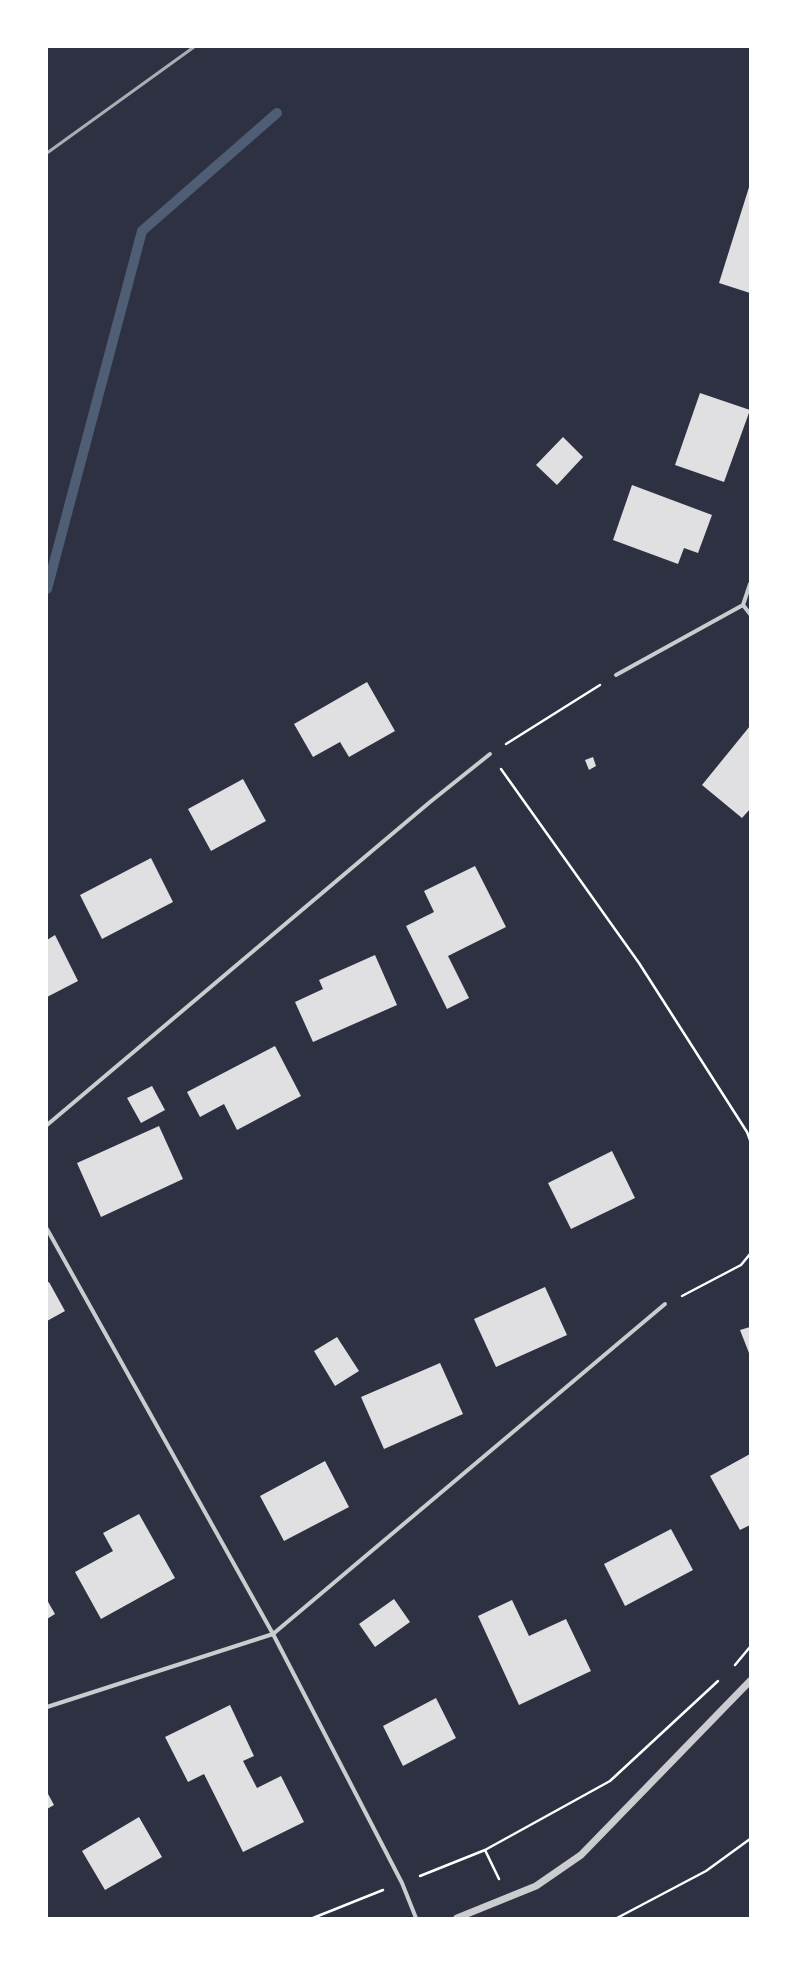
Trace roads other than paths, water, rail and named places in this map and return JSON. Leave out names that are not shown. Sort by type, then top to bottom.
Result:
[{"type":"street","points":[[616,675],[742,605],[750,584]]},
{"type":"street","points":[[742,605],[750,614]]},
{"type":"street","points":[[47,1125],[430,802],[490,754]]},
{"type":"street","points":[[47,1229],[273,1634],[402,1883],[416,1918]]},
{"type":"street","points":[[47,1708],[273,1634],[665,1304]]},
{"type":"street","points":[[458,1918],[536,1886],[581,1855],[750,1681]]},
{"type":"waterway","points":[[47,589],[142,231],[277,113]]},
{"type":"railway","points":[[47,153],[194,47]]}]
